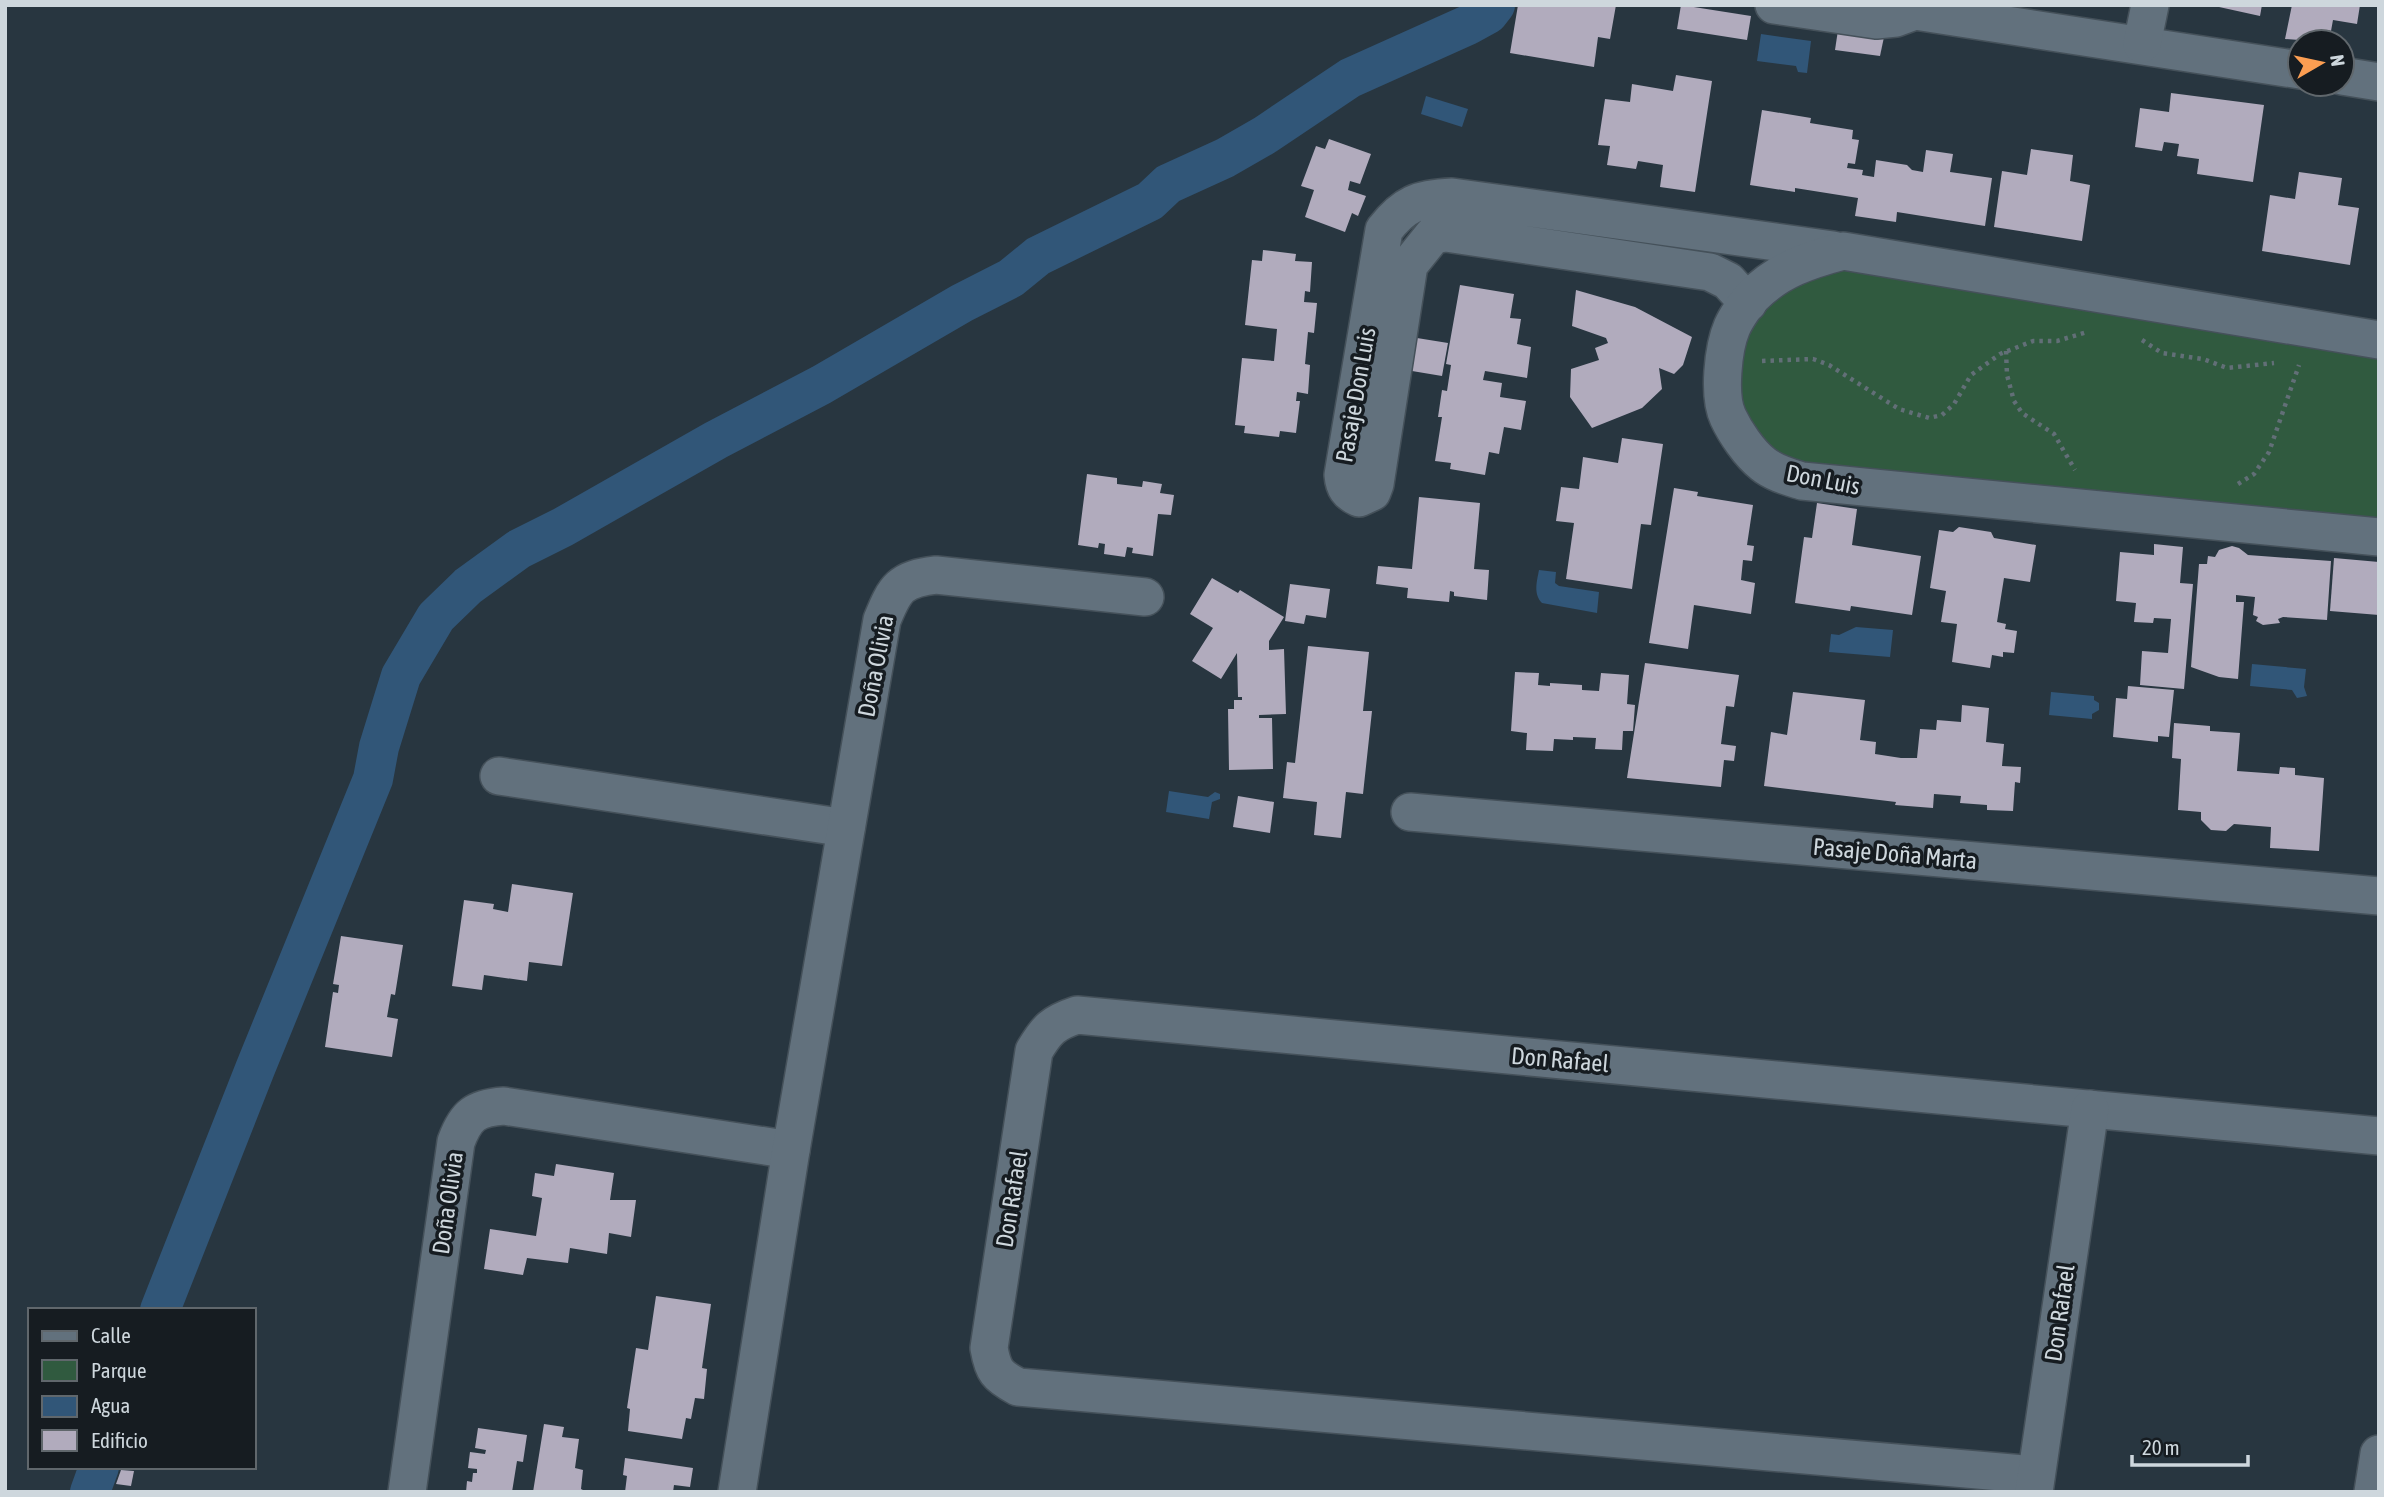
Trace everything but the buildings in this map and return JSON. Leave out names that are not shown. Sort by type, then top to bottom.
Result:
[{"type":"street","points":[[1773,5],[1876,20],[1896,18],[1916,8],[2286,68]]},
{"type":"street","points":[[2142,44],[2150,5]]},
{"type":"street","points":[[2356,78],[2379,82]]},
{"type":"street","name":"Pasaje Don Luis","points":[[1748,303],[1728,281],[1710,272],[1446,233],[1433,235],[1409,265],[1375,484],[1372,492],[1359,498],[1347,490],[1343,475],[1384,230],[1396,214],[1410,205],[1429,198],[1452,197],[1843,251]]},
{"type":"street","points":[[1682,267],[1723,234]]},
{"type":"street","name":"Don Luis","points":[[2379,340],[1843,251],[1807,261],[1779,274],[1752,297],[1732,327],[1722,393],[1727,415],[1762,464],[1781,474],[1819,484],[2379,537]]},
{"type":"street","name":"Doña Olivia","points":[[737,1492],[791,1150],[846,828],[882,620],[890,600],[899,588],[914,578],[936,575],[1145,597]]},
{"type":"street","points":[[499,776],[846,828]]},
{"type":"street","name":"Pasaje Doña Marta","points":[[1410,813],[2379,896]]},
{"type":"street","name":"Don Rafael","points":[[2090,1109],[2035,1483],[1018,1387],[1003,1380],[992,1367],[989,1348],[1034,1051],[1056,1022],[1077,1015],[2090,1109],[2379,1136]]},
{"type":"street","name":"Doña Olivia","points":[[407,1492],[456,1142],[462,1127],[473,1113],[488,1107],[504,1107],[791,1150]]},
{"type":"street","points":[[2373,1492],[2379,1454]]},
{"type":"path","points":[[1752,362],[1813,359],[1829,365],[1899,409],[1929,418],[1942,415],[1954,404],[1971,375],[2006,351],[2033,341],[2057,341],[2097,329]]},
{"type":"path","points":[[2133,333],[2162,354],[2203,359],[2227,368],[2277,363]]},
{"type":"path","points":[[2006,351],[2007,375],[2014,401],[2022,413],[2054,433],[2074,469],[2083,475]]},
{"type":"path","points":[[2290,364],[2310,367]]},
{"type":"path","points":[[2231,489],[2254,474],[2269,452],[2299,365]]},
{"type":"green space","points":[[1842,270],[2379,352],[2379,519],[1833,472],[1792,460],[1770,444],[1746,415],[1739,398],[1737,362],[1752,324],[1764,310],[1804,282],[1821,274]]},
{"type":"water","points":[[1761,34],[1811,41],[1807,73],[1798,72],[1796,66],[1757,61]]},
{"type":"water","points":[[1426,96],[1468,109],[1462,127],[1421,114]]},
{"type":"water","points":[[1539,570],[1556,572],[1555,583],[1559,586],[1599,592],[1597,613],[1542,603],[1537,592]]},
{"type":"water","points":[[1856,627],[1893,630],[1890,657],[1829,652],[1831,634],[1839,635]]},
{"type":"water","points":[[2252,664],[2306,669],[2304,687],[2307,696],[2297,698],[2292,690],[2250,686]]},
{"type":"water","points":[[2051,692],[2094,696],[2094,700],[2099,703],[2099,710],[2092,714],[2092,719],[2049,715]]},
{"type":"water","points":[[1169,791],[1208,797],[1215,792],[1220,794],[1220,799],[1212,802],[1209,819],[1166,812]]},
{"type":"waterway","points":[[161,1308],[373,779],[379,747],[401,676],[436,617],[468,586],[519,549],[1011,278],[1038,256],[1150,201],[1168,184],[1225,158],[1265,135],[1350,78],[1468,25],[1488,14],[1495,5]]},
{"type":"waterway","points":[[90,1492],[98,1469]]}]
